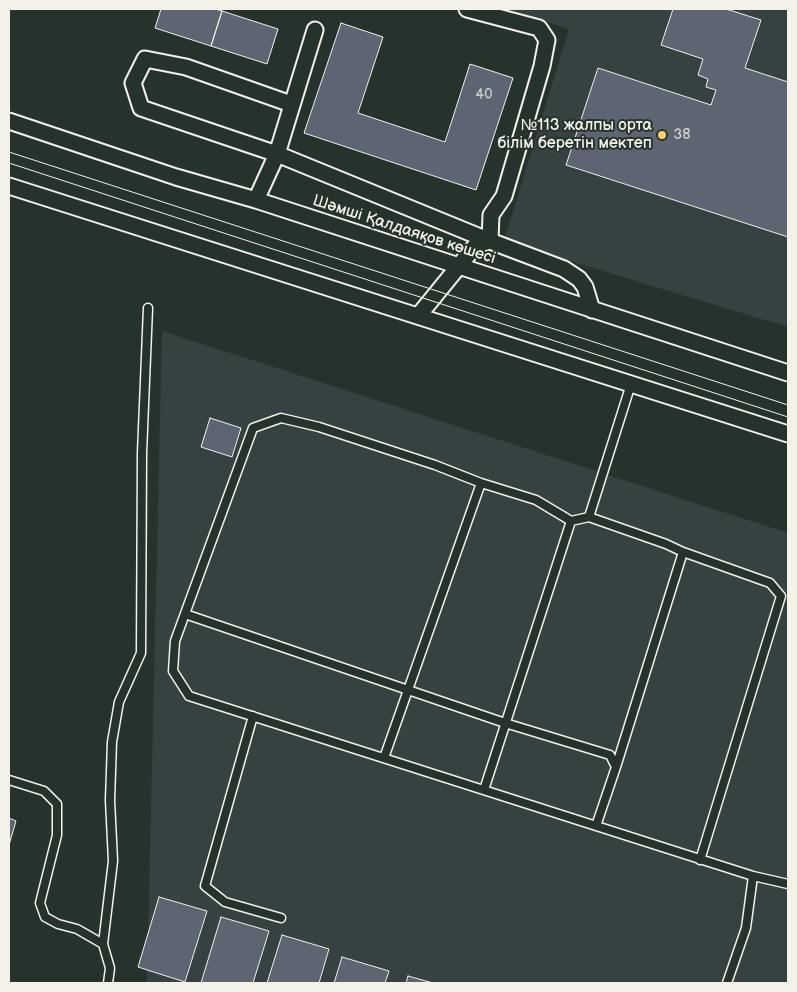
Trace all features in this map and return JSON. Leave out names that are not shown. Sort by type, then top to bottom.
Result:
[{"type":"street","points":[[468,9],[539,28],[547,40],[542,66],[504,196],[491,216],[490,241]]},
{"type":"street","points":[[256,200],[277,154],[315,30]]},
{"type":"street","points":[[291,104],[186,67],[145,60],[133,83],[141,108],[277,154],[490,241],[564,269],[579,279],[585,287],[592,310]]},
{"type":"street","name":"Шәмші Қалдаяқов көшесі","points":[[9,121],[176,178],[256,200],[788,373]]},
{"type":"street","points":[[9,186],[788,434]]},
{"type":"street","points":[[419,315],[476,245],[490,241]]},
{"type":"lane","points":[[108,983],[110,968],[102,944],[114,861],[110,800],[112,742],[119,702],[141,654],[142,453],[148,308]]},
{"type":"lane","points":[[589,517],[631,384]]},
{"type":"lane","points":[[700,860],[781,596],[770,582],[589,517],[571,520],[536,500],[319,427],[281,418],[253,428],[175,641],[173,671],[189,696],[700,860],[788,884]]},
{"type":"lane","points":[[384,758],[481,483]]},
{"type":"lane","points":[[484,790],[571,520]]},
{"type":"lane","points":[[596,826],[683,552]]},
{"type":"lane","points":[[185,614],[505,723],[610,755],[616,767]]},
{"type":"lane","points":[[253,716],[205,886],[225,902],[281,918]]},
{"type":"lane","points":[[9,780],[44,791],[57,804],[57,835],[40,903],[45,917],[58,924],[77,929],[102,944]]},
{"type":"lane","points":[[727,983],[746,928],[753,876]]},
{"type":"shaded area","name":"№113 жалпы орта білім беретін мектеп","points":[[507,9],[788,9],[788,327],[504,241],[569,29]]},
{"type":"shaded area","points":[[162,331],[788,533],[788,983],[147,983]]},
{"type":"building","points":[[161,9],[215,9],[222,11],[211,46],[155,28]]},
{"type":"building","points":[[673,9],[726,9],[761,20],[745,68],[788,82],[788,237],[566,165],[598,68],[711,105],[716,90],[706,87],[708,79],[698,75],[703,59],[661,45]]},
{"type":"building","points":[[222,11],[278,29],[267,64],[211,46]]},
{"type":"building","points":[[341,23],[383,37],[358,113],[445,142],[470,64],[513,78],[476,190],[304,133]]},
{"type":"building","points":[[210,418],[241,428],[232,457],[201,447]]},
{"type":"building","points":[[9,818],[16,821],[9,845]]},
{"type":"building","points":[[159,897],[207,911],[185,982],[138,967]]},
{"type":"building","points":[[221,917],[269,931],[253,983],[201,983]]},
{"type":"building","points":[[282,935],[329,949],[319,983],[267,983]]},
{"type":"building","points":[[342,957],[389,971],[385,983],[334,983]]},
{"type":"building","points":[[408,976],[433,983],[406,983]]},
{"type":"tram line","points":[[9,152],[788,405]]},
{"type":"tram line","points":[[9,163],[788,417]]},
{"type":"place","name":"№113 жалпы орта білім беретін мектеп","points":[[662,135]]}]
